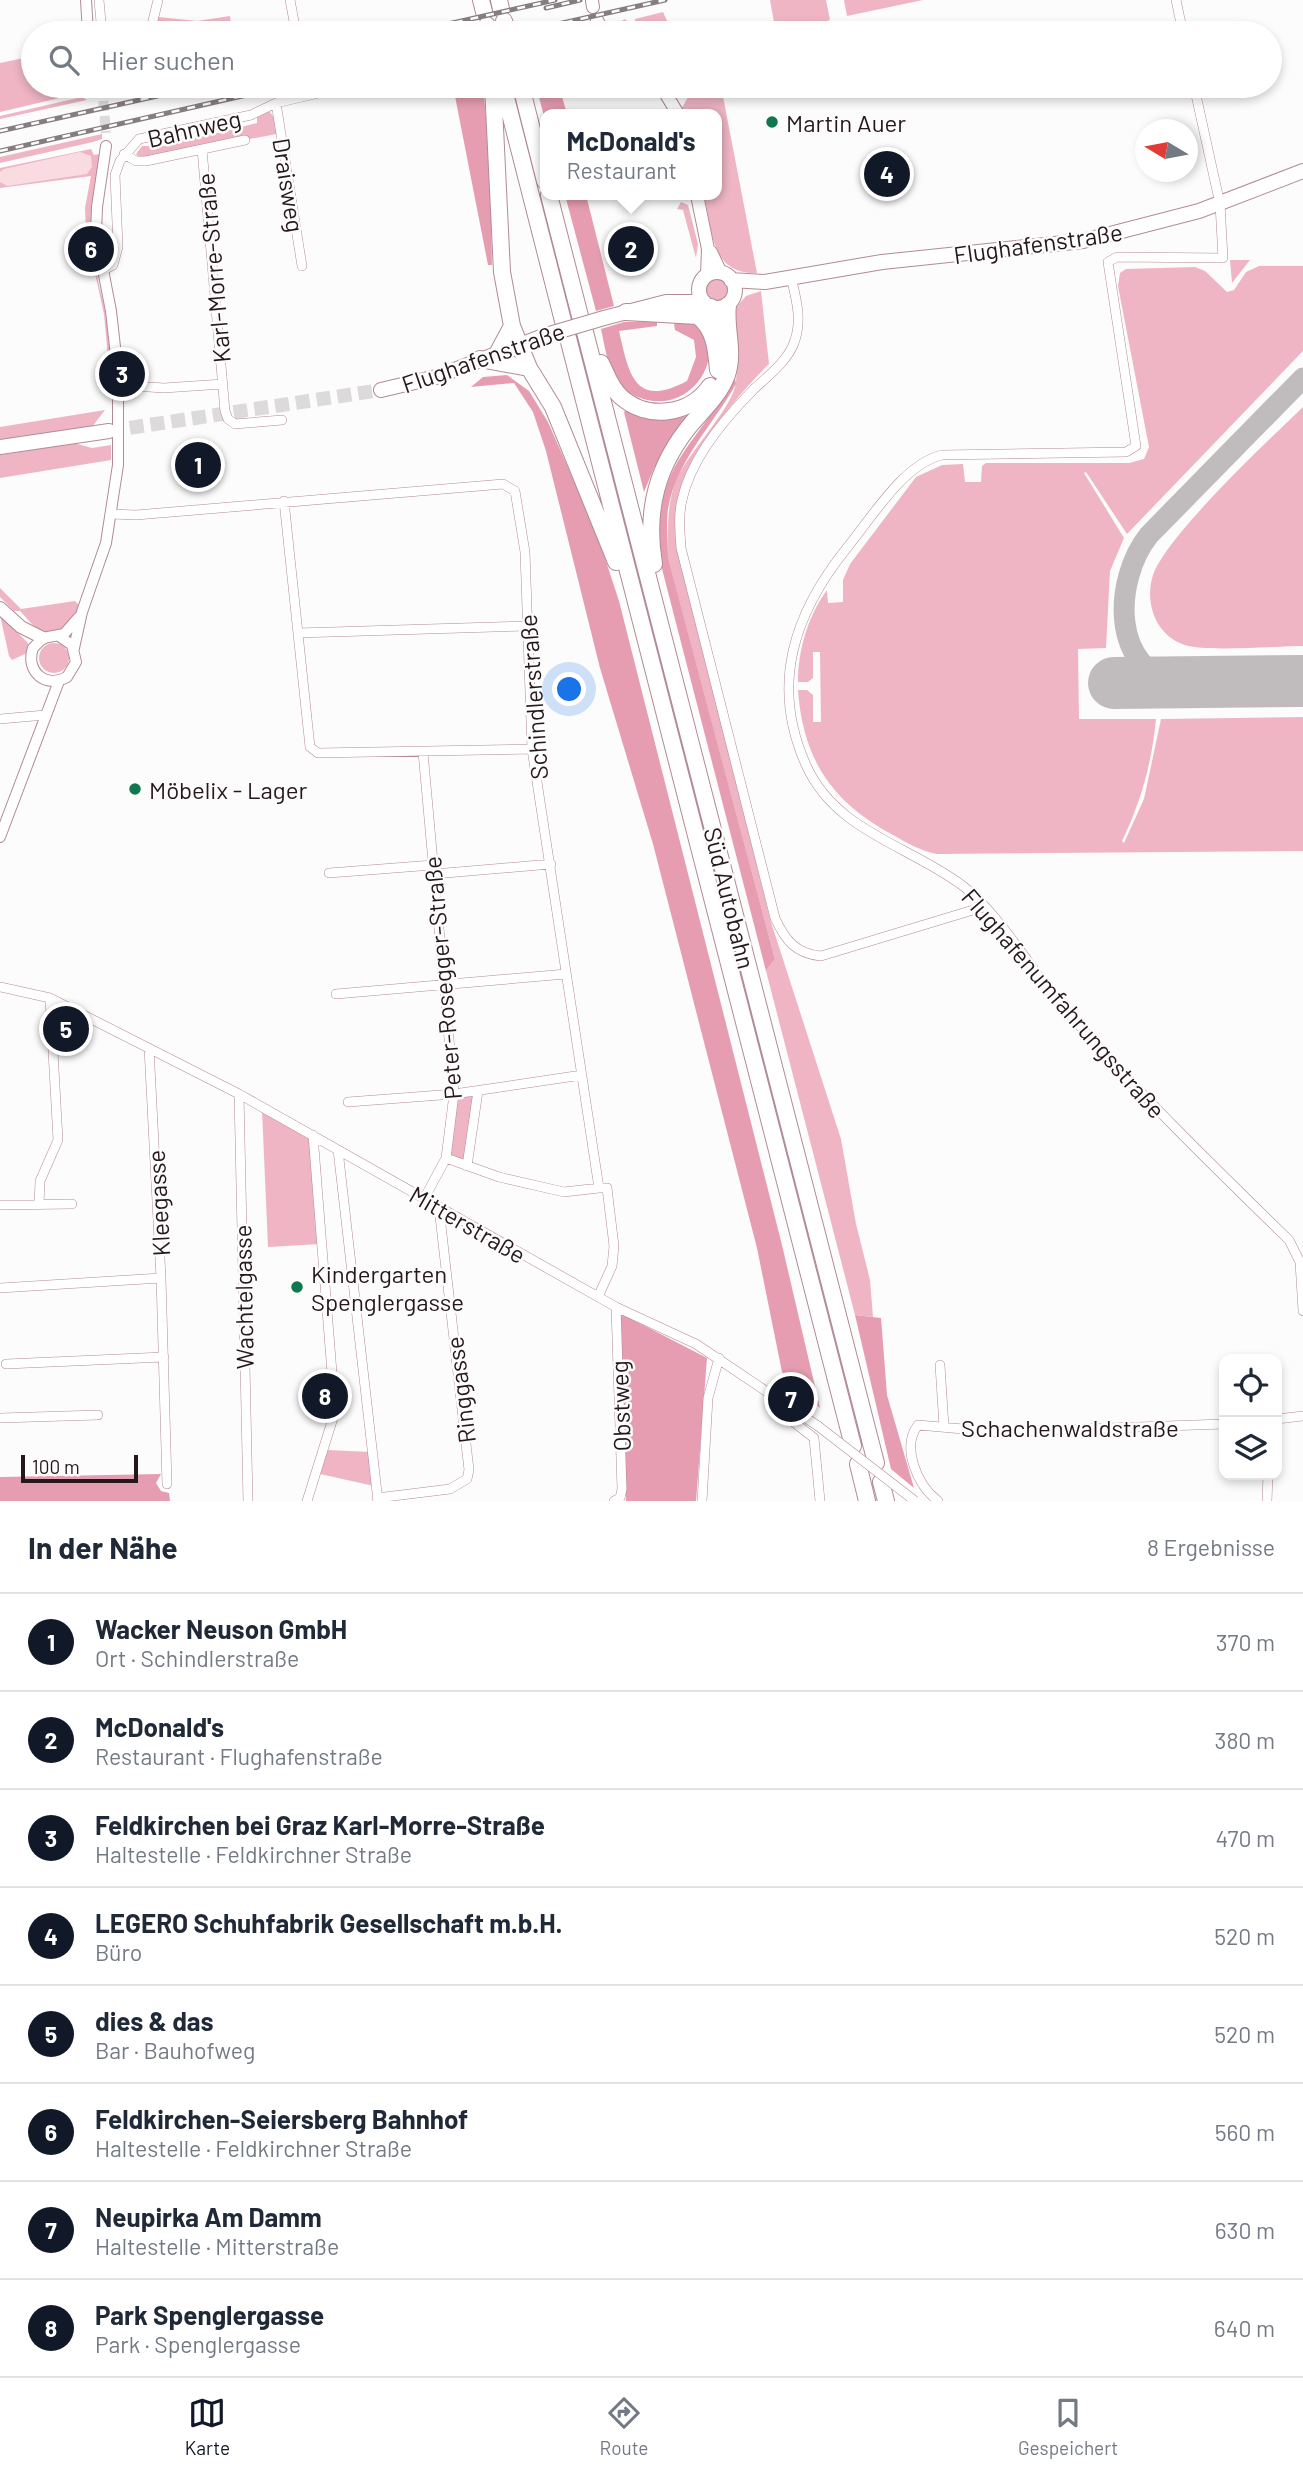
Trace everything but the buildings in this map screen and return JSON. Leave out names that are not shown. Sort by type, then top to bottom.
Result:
[{"type":"highway","points":[[494,98],[502,272],[512,326],[529,368],[553,407],[640,616]]},
{"type":"highway","points":[[506,98],[563,321]]},
{"type":"highway","points":[[524,98],[540,161]]},
{"type":"highway","points":[[550,200],[580,316]]},
{"type":"highway","points":[[649,583],[654,566],[649,538],[656,487],[664,463],[679,439],[720,390],[727,374],[730,359],[731,301]]},
{"type":"highway","points":[[590,352],[602,365],[607,379],[619,395],[636,407],[651,411],[681,408],[699,399],[718,370],[722,335],[707,305]]},
{"type":"highway","points":[[626,312],[698,316],[708,325],[718,370]]},
{"type":"highway","points":[[498,352],[512,326]]},
{"type":"highway","name":"Süd Autobahn","points":[[585,332],[876,1463]]},
{"type":"highway","name":"Süd Autobahn","points":[[568,338],[853,1446]]},
{"type":"highway","points":[[480,359],[529,368]]},
{"type":"highway","points":[[858,1464],[867,1501]]},
{"type":"highway","points":[[881,1482],[886,1501]]},
{"type":"main road","name":"Flughafenstraße","points":[[381,390],[436,377],[546,335],[666,302],[715,278],[765,282],[893,261],[1070,243],[1220,204],[1303,171]]},
{"type":"main road","points":[[698,200],[715,278],[731,301]]},
{"type":"main road","points":[[707,305],[699,291],[715,278]]},
{"type":"main road","name":"Flughafenstraße","points":[[666,302],[707,305],[731,301],[765,282]]},
{"type":"main road","points":[[0,447],[109,430]]},
{"type":"main road","points":[[0,608],[21,627],[43,638]]},
{"type":"main road","points":[[21,627],[33,648]]},
{"type":"street","points":[[86,0],[87,21]]},
{"type":"street","points":[[99,0],[101,21]]},
{"type":"street","points":[[153,21],[158,0]]},
{"type":"street","points":[[290,0],[294,21]]},
{"type":"street","points":[[1176,0],[1180,21]]},
{"type":"street","name":"Bahnweg","points":[[102,271],[113,265],[117,258],[114,184],[116,167],[124,154],[148,135],[172,134],[251,115],[276,103],[297,98]]},
{"type":"street","points":[[1197,98],[1220,204]]},
{"type":"street","name":"Draisweg","points":[[276,103],[302,266]]},
{"type":"street","points":[[44,680],[59,681],[71,674],[75,666],[74,648],[82,612],[106,543],[118,465],[118,385],[112,323],[102,271],[96,217],[106,139]]},
{"type":"street","points":[[202,149],[245,140]]},
{"type":"street","name":"Karl-Morre-Straße","points":[[124,154],[136,161],[146,161],[202,149],[225,411],[230,422],[282,420]]},
{"type":"street","name":"Flughafenumfahrungsstraße","points":[[1220,204],[1223,258],[1117,257],[1108,262],[1137,439],[1133,450],[942,455],[929,458],[910,471],[836,562],[811,600],[797,629],[788,691],[794,732],[806,766],[835,807],[860,828],[960,884],[983,906],[1063,1007],[1149,1102],[1289,1240],[1300,1262],[1303,1311]]},
{"type":"street","points":[[790,277],[799,321],[795,342],[785,359],[744,399],[711,440],[694,469],[682,499],[679,525],[681,548],[775,918],[792,946],[807,955],[835,954],[983,906]]},
{"type":"street","name":"Karl-Morre-Straße","points":[[118,385],[164,388],[223,384]]},
{"type":"street","name":"Schindlerstraße","points":[[111,513],[136,515],[284,500],[503,484],[515,491],[525,552],[532,749],[599,1188],[607,1188],[614,1246],[612,1266],[598,1297]]},
{"type":"street","points":[[284,500],[310,747],[318,753],[532,749]]},
{"type":"street","points":[[45,715],[44,680],[33,668],[33,648],[43,638],[59,636],[70,629],[82,612]]},
{"type":"street","points":[[298,633],[527,626]]},
{"type":"street","points":[[59,636],[74,648]]},
{"type":"street","points":[[0,837],[59,681]]},
{"type":"street","points":[[0,719],[45,715]]},
{"type":"street","name":"Peter-Rosegger-Straße","points":[[423,752],[454,1094],[446,1158],[424,1199]]},
{"type":"street","points":[[328,873],[551,863]]},
{"type":"street","points":[[336,994],[566,974]]},
{"type":"street","name":"Mitterstraße","points":[[0,987],[50,998],[239,1094],[616,1307],[696,1344],[818,1426],[915,1501]]},
{"type":"street","points":[[39,1204],[40,1181],[58,1140],[50,998]]},
{"type":"street","name":"Kleegasse","points":[[149,1048],[161,1278],[167,1484]]},
{"type":"street","points":[[348,1102],[454,1094],[582,1075]]},
{"type":"street","points":[[467,1166],[478,1091]]},
{"type":"street","name":"Wachtelgasse","points":[[239,1094],[248,1501]]},
{"type":"street","points":[[307,1501],[332,1418],[333,1385],[313,1135]]},
{"type":"street","name":"Ringgasse","points":[[338,1150],[377,1499],[450,1489],[467,1479],[470,1469],[439,1209]]},
{"type":"street","points":[[446,1158],[564,1192],[599,1188]]},
{"type":"street","points":[[0,1205],[72,1204]]},
{"type":"street","points":[[0,1288],[161,1278]]},
{"type":"street","name":"Obstweg","points":[[614,1501],[620,1498],[622,1489],[616,1307]]},
{"type":"street","points":[[6,1364],[164,1357]]},
{"type":"street","points":[[702,1501],[708,1398],[719,1358]]},
{"type":"street","points":[[940,1365],[944,1427]]},
{"type":"street","points":[[782,1402],[787,1417],[814,1438],[820,1501]]},
{"type":"street","points":[[0,1418],[98,1415]]},
{"type":"street","points":[[1282,1418],[1303,1416]]},
{"type":"street","name":"Schachenwaldstraße","points":[[938,1501],[917,1475],[910,1442],[918,1425],[997,1432],[1219,1424]]},
{"type":"street","points":[[1267,1501],[1268,1480]]},
{"type":"shaded area","points":[[770,0],[826,0],[830,20],[774,21]]},
{"type":"shaded area","points":[[844,0],[923,0],[847,16]]},
{"type":"shaded area","points":[[663,12],[667,21],[635,21]]},
{"type":"shaded area","points":[[230,16],[231,21],[197,21]]},
{"type":"shaded area","points":[[158,17],[197,21],[157,21]]},
{"type":"shaded area","points":[[21,59],[21,98],[60,98],[0,112],[0,63]]},
{"type":"shaded area","points":[[78,98],[87,100],[0,119],[0,116]]},
{"type":"shaded area","points":[[455,98],[484,98],[490,160],[492,265],[488,265]]},
{"type":"shaded area","points":[[539,98],[562,98],[566,109],[542,109]]},
{"type":"shaded area","points":[[687,98],[723,98],[757,273],[730,266],[722,259],[712,236],[705,200],[722,200],[722,109],[682,108]]},
{"type":"shaded area","points":[[269,111],[276,120],[277,134],[140,159],[136,154],[142,146],[164,146],[257,123],[257,117]]},
{"type":"shaded area","points":[[102,134],[102,139],[93,142],[0,163],[0,157]]},
{"type":"shaded area","points":[[102,147],[93,241],[90,242],[112,343],[115,384],[112,401],[104,314],[86,233],[85,208],[91,176],[0,188],[0,168],[91,149],[94,155],[99,154]]},
{"type":"shaded area","points":[[80,152],[91,156],[92,167],[87,174],[7,186],[0,182],[0,172],[4,169]]},
{"type":"shaded area","points":[[566,200],[587,200],[614,306],[596,311]]},
{"type":"shaded area","points":[[681,202],[688,205],[698,244],[696,258],[683,210],[677,209]]},
{"type":"shaded area","points":[[1230,260],[1250,260],[1232,283]]},
{"type":"shaded area","points":[[1259,266],[1303,266],[1303,351],[1127,534],[1086,472],[1084,473],[1124,538],[1110,571],[1106,648],[1078,649],[1079,719],[1156,719],[1145,782],[1122,841],[1124,843],[1144,799],[1161,719],[1303,717],[1303,851],[937,854],[914,846],[872,822],[837,793],[824,776],[806,738],[798,690],[807,690],[813,695],[813,722],[821,722],[820,652],[813,652],[813,678],[808,682],[798,682],[798,670],[809,622],[820,600],[827,590],[828,603],[843,602],[843,580],[850,564],[916,477],[942,465],[963,464],[965,482],[981,482],[982,466],[986,463],[1129,463],[1144,459],[1149,447],[1118,286],[1120,273],[1126,269],[1195,267],[1205,271],[1227,292],[1234,290],[1246,272]]},
{"type":"shaded area","points":[[717,277],[727,281],[731,291],[727,301],[717,305],[707,301],[703,291],[707,281]]},
{"type":"shaded area","points":[[761,291],[769,364],[706,439],[687,472],[679,493],[675,536],[770,919],[841,1139],[856,1224],[870,1280],[873,1317],[855,1315],[766,971],[775,959],[668,559],[669,508],[673,488],[683,467],[728,403],[736,382],[732,312],[746,296]]},
{"type":"shaded area","points":[[682,319],[699,328],[707,342],[709,357],[704,373],[693,387],[678,397],[659,401],[630,393],[612,371],[601,329],[624,322],[657,321],[657,326],[619,331],[626,361],[637,383],[645,389],[655,391],[669,389],[687,381],[696,357],[694,340],[675,330],[674,324]]},
{"type":"shaded area","points":[[507,375],[529,391],[548,422],[597,534],[619,601],[782,1245],[820,1408],[782,1372],[757,1248],[653,844],[600,668],[546,451],[533,412],[514,383],[471,387],[483,377]]},
{"type":"shaded area","points":[[735,377],[736,384],[687,459],[672,492],[667,515],[668,558],[775,959],[766,971],[661,565],[662,503],[668,481]]},
{"type":"shaded area","points":[[1303,407],[1303,646],[1209,648],[1175,641],[1166,634],[1155,617],[1150,596],[1153,575],[1162,558],[1220,488]]},
{"type":"shaded area","points":[[629,408],[688,416],[654,468],[644,492],[624,412]]},
{"type":"shaded area","points":[[105,410],[92,427],[0,440],[0,427]]},
{"type":"shaded area","points":[[74,443],[92,448],[111,445],[111,460],[0,478],[0,455]]},
{"type":"shaded area","points":[[0,588],[21,609],[75,601],[80,606],[66,628],[44,631],[20,611],[14,611],[0,597]]},
{"type":"shaded area","points":[[0,615],[28,643],[27,653],[12,660],[9,656]]},
{"type":"shaded area","points":[[54,643],[65,647],[69,658],[65,669],[54,673],[43,669],[39,658],[43,647]]},
{"type":"shaded area","points":[[462,1097],[472,1097],[475,1102],[466,1161],[452,1159],[450,1154],[457,1101]]},
{"type":"shaded area","points":[[262,1110],[311,1137],[321,1244],[268,1247]]},
{"type":"shaded area","points":[[620,1313],[707,1358],[696,1501],[626,1501]]},
{"type":"shaded area","points":[[855,1315],[881,1318],[887,1395],[914,1488],[891,1469]]},
{"type":"shaded area","points":[[331,1377],[329,1416],[314,1378]]},
{"type":"shaded area","points":[[328,1450],[370,1452],[374,1486],[320,1474]]},
{"type":"shaded area","points":[[161,1474],[156,1483],[161,1491],[169,1493],[170,1501],[0,1501],[0,1477]]},
{"type":"taxiway","points":[[1181,682],[1158,675],[1141,662],[1130,644],[1125,622],[1125,599],[1137,554],[1149,535],[1303,378]]},
{"type":"runway","points":[[1114,683],[1303,681]]},
{"type":"tunnel","points":[[103,98],[106,133]]},
{"type":"tunnel","points":[[109,431],[381,390]]},
{"type":"railway","points":[[461,21],[555,0]]},
{"type":"railway","points":[[546,8],[580,0]]},
{"type":"railway","points":[[571,21],[665,0]]},
{"type":"railway","points":[[0,131],[148,98]]},
{"type":"railway","points":[[0,151],[233,98]]},
{"type":"place","name":"Martin Auer","points":[[772,122]]},
{"type":"place","name":"LEGERO Schuhfabrik Gesellschaft m.b.H.","points":[[887,174]]},
{"type":"place","name":"Feldkirchen-Seiersberg Bahnhof","points":[[91,249]]},
{"type":"place","name":"McDonald's","points":[[631,249]]},
{"type":"place","name":"Feldkirchen bei Graz Karl-Morre-Straße","points":[[122,374]]},
{"type":"place","name":"Wacker Neuson GmbH","points":[[198,465]]},
{"type":"place","name":"Möbelix - Lager","points":[[135,789]]},
{"type":"place","name":"dies & das","points":[[66,1029]]},
{"type":"place","name":"Kindergarten Spenglergasse","points":[[297,1287]]},
{"type":"place","name":"Park Spenglergasse","points":[[325,1396]]},
{"type":"place","name":"Neupirka Am Damm","points":[[791,1399]]}]
